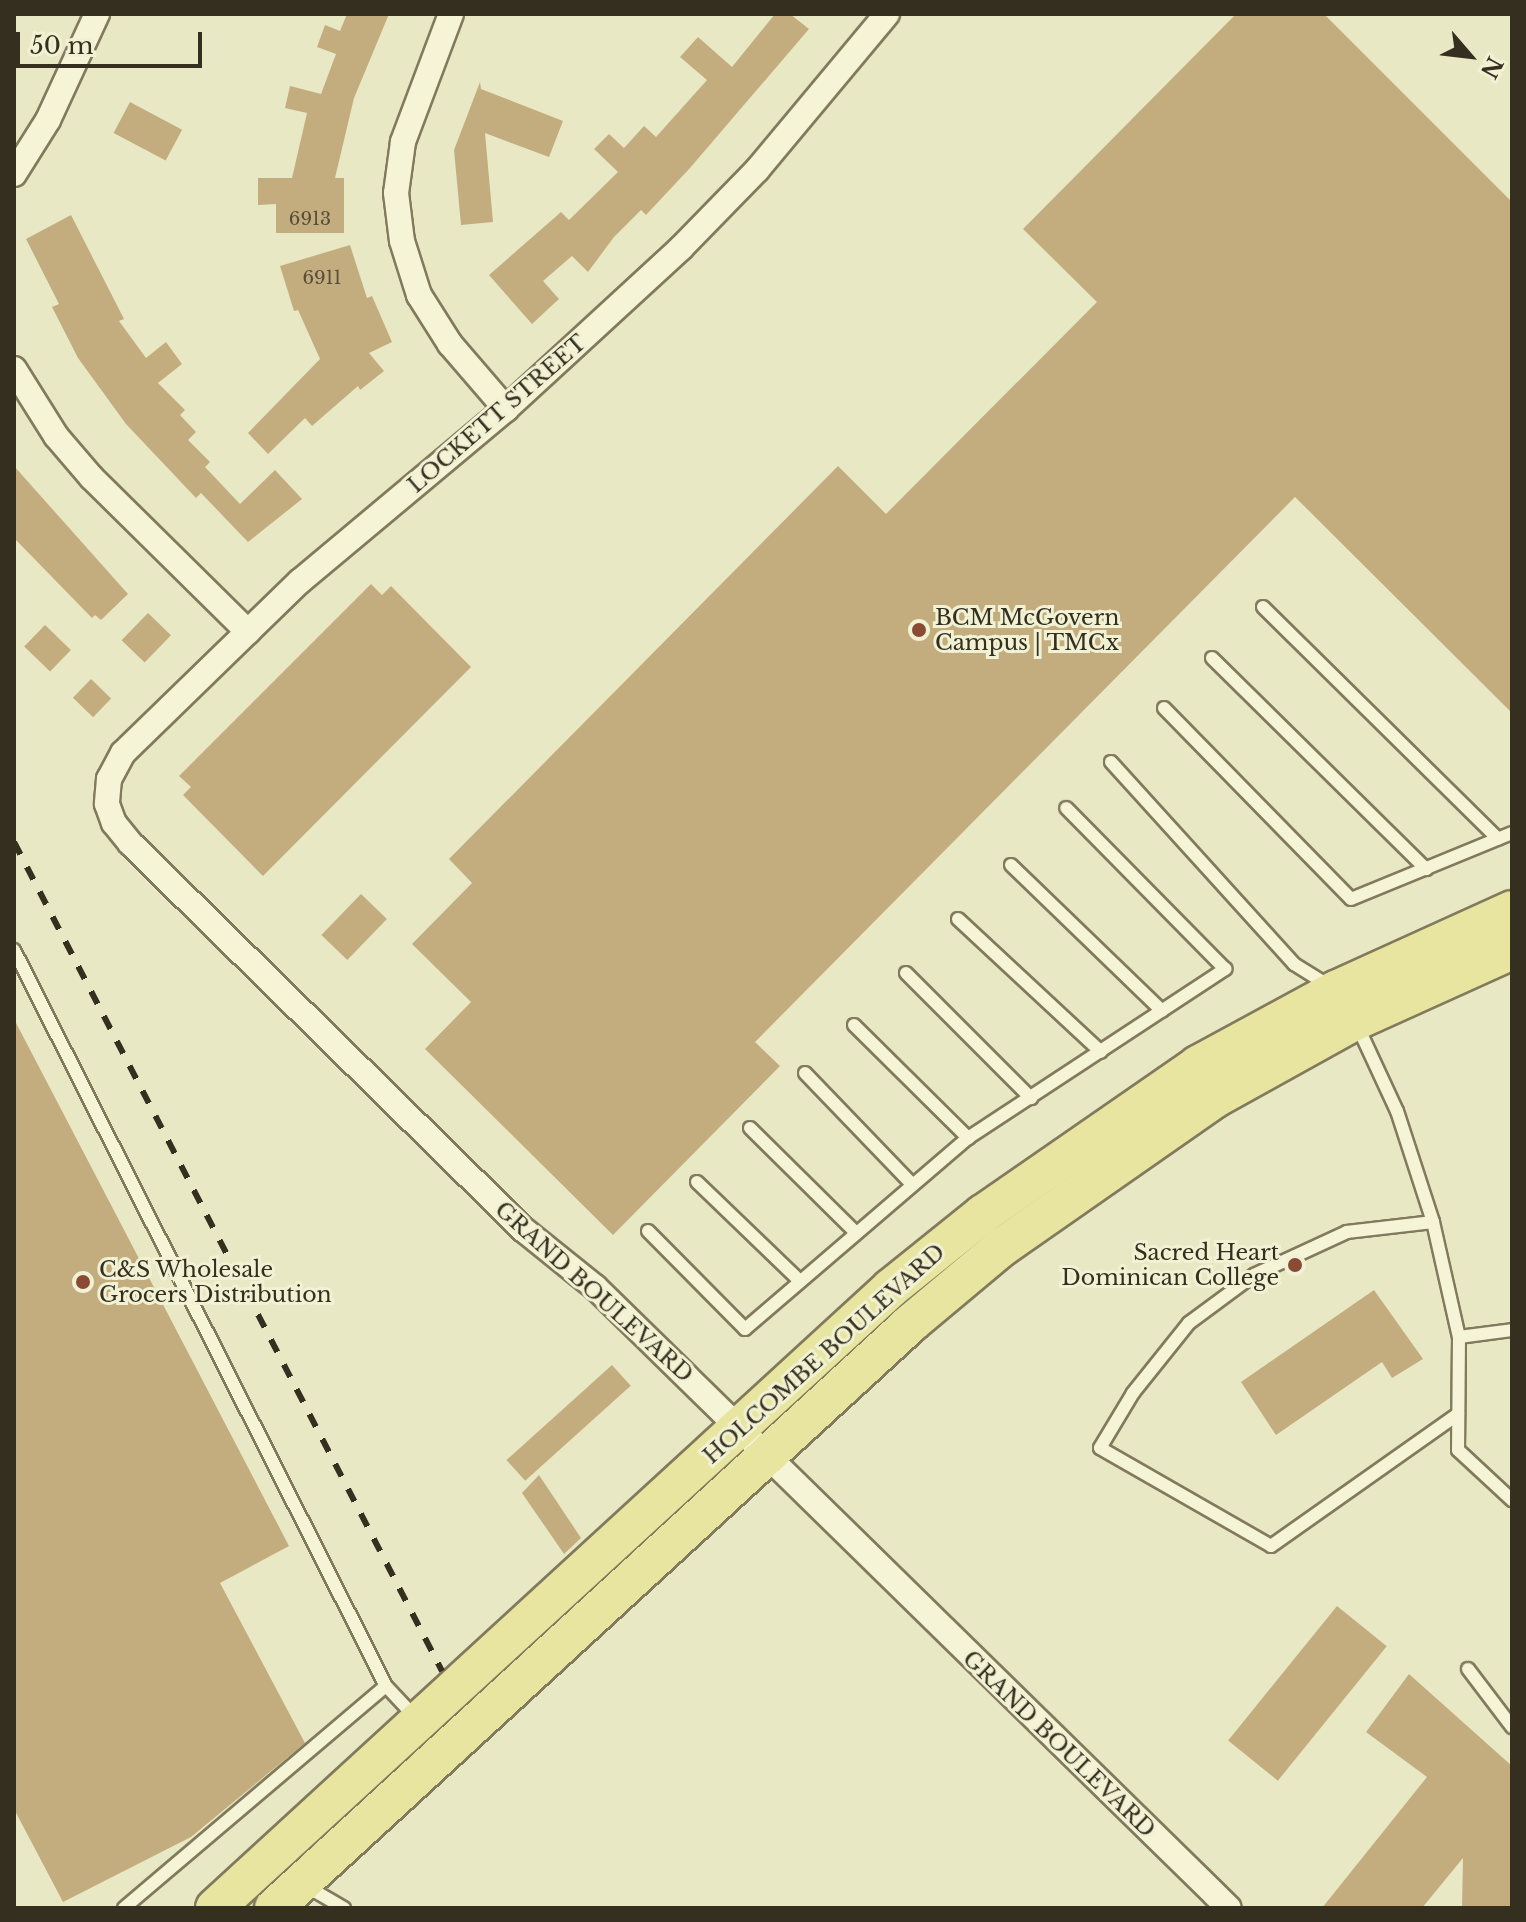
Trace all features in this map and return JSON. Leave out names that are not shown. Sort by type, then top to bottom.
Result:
[{"type":"main road","name":"HOLCOMBE BOULEVARD","points":[[215,1908],[288,1882],[766,1457],[911,1323],[1096,1177],[1214,1099],[1346,1005],[1512,910]]},
{"type":"main road","name":"HOLCOMBE BOULEVARD","points":[[288,1882],[420,1721],[891,1288],[1055,1160],[1198,1065],[1346,1005],[1512,950]]},
{"type":"street","points":[[14,174],[48,120],[97,14]]},
{"type":"street","points":[[451,14],[403,142],[396,193],[402,241],[419,295],[450,344],[506,409]]},
{"type":"street","name":"LOCKETT STREET","points":[[107,804],[109,779],[123,753],[300,581],[506,409],[616,310],[757,170],[887,14]]},
{"type":"street","points":[[14,369],[56,436],[92,478],[248,632]]},
{"type":"street","name":"GRAND BOULEVARD","points":[[107,804],[114,823],[131,844],[524,1230],[595,1287],[1229,1908]]},
{"type":"lane","points":[[1263,607],[1498,839]]},
{"type":"lane","points":[[1212,658],[1426,869]]},
{"type":"lane","points":[[1164,708],[1351,899],[1512,833]]},
{"type":"lane","points":[[1111,762],[1294,964],[1346,1005],[1397,1111],[1433,1222],[1459,1337],[1458,1450],[1512,1500]]},
{"type":"lane","points":[[648,1231],[745,1329],[968,1138],[1225,969],[1066,808]]},
{"type":"lane","points":[[1011,865],[1162,1011]]},
{"type":"lane","points":[[958,919],[1101,1052]]},
{"type":"lane","points":[[14,950],[386,1686],[420,1721]]},
{"type":"lane","points":[[906,973],[1031,1098]]},
{"type":"lane","points":[[854,1025],[968,1138]]},
{"type":"lane","points":[[805,1073],[912,1184]]},
{"type":"lane","points":[[750,1128],[855,1232]]},
{"type":"lane","points":[[697,1182],[800,1281]]},
{"type":"lane","points":[[1433,1222],[1347,1232],[1254,1275],[1189,1323],[1133,1393],[1100,1448],[1271,1546],[1458,1414]]},
{"type":"lane","points":[[1459,1337],[1512,1330]]},
{"type":"lane","points":[[1468,1669],[1512,1727]]},
{"type":"lane","points":[[124,1908],[386,1686]]},
{"type":"lane","points":[[288,1882],[344,1908]]},
{"type":"building","points":[[347,14],[389,14],[354,98],[335,178],[344,178],[344,233],[276,233],[276,204],[258,205],[258,178],[292,178],[307,113],[285,108],[290,86],[321,94],[336,54],[317,47],[325,25],[340,31]]},
{"type":"building","points":[[775,14],[790,14],[809,29],[690,168],[646,215],[641,210],[614,237],[588,272],[572,256],[543,281],[559,299],[532,324],[489,275],[561,212],[569,220],[618,172],[594,149],[609,134],[624,148],[644,126],[656,137],[707,80],[680,57],[698,37],[732,67]]},
{"type":"building","name":"BCM McGovern Campus | TMCx","points":[[1236,14],[1324,14],[1512,202],[1512,713],[1295,497],[755,1042],[780,1066],[613,1235],[425,1049],[471,1002],[412,944],[472,883],[449,859],[838,466],[886,514],[1097,302],[1023,229]]},
{"type":"building","points":[[480,82],[481,89],[563,121],[549,157],[485,133],[493,222],[461,225],[454,150]]},
{"type":"building","points":[[130,102],[182,130],[166,161],[114,133]]},
{"type":"building","points":[[71,215],[124,319],[119,321],[146,358],[166,342],[182,364],[158,383],[185,410],[180,415],[196,432],[188,440],[210,462],[205,467],[240,504],[275,470],[302,499],[248,542],[201,493],[196,498],[126,424],[78,358],[52,307],[59,304],[26,239]]},
{"type":"building","points":[[350,245],[367,298],[372,296],[392,342],[369,353],[384,371],[360,390],[358,386],[312,426],[305,418],[268,454],[248,433],[320,359],[298,310],[294,311],[280,266]]},
{"type":"building","points":[[14,466],[128,594],[101,620],[95,615],[92,618],[14,538]]},
{"type":"building","points":[[371,584],[382,595],[391,586],[471,667],[263,876],[183,795],[191,787],[179,776]]},
{"type":"building","points":[[148,613],[171,635],[145,663],[122,640]]},
{"type":"building","points":[[45,625],[71,650],[50,672],[24,647]]},
{"type":"building","points":[[91,679],[111,698],[93,717],[73,698]]},
{"type":"building","points":[[361,894],[387,919],[347,960],[321,935]]},
{"type":"building","name":"C&S Wholesale Grocers Distribution","points":[[14,1019],[289,1546],[220,1583],[305,1743],[191,1837],[63,1902],[14,1809]]},
{"type":"building","points":[[1374,1290],[1423,1359],[1392,1378],[1382,1362],[1276,1435],[1241,1382]]},
{"type":"building","points":[[612,1365],[631,1386],[525,1481],[506,1460]]},
{"type":"building","points":[[539,1475],[581,1538],[564,1554],[522,1493]]},
{"type":"building","points":[[1337,1606],[1387,1646],[1278,1781],[1228,1740]]},
{"type":"building","points":[[1409,1674],[1512,1766],[1512,1908],[1462,1908],[1463,1858],[1422,1908],[1322,1908],[1427,1777],[1366,1732]]},
{"type":"railway","points":[[14,842],[442,1671]]},
{"type":"place","name":"BCM McGovern Campus | TMCx","points":[[919,630]]},
{"type":"place","name":"Sacred Heart Dominican College","points":[[1295,1265]]},
{"type":"place","name":"C&S Wholesale Grocers Distribution","points":[[83,1282]]}]
